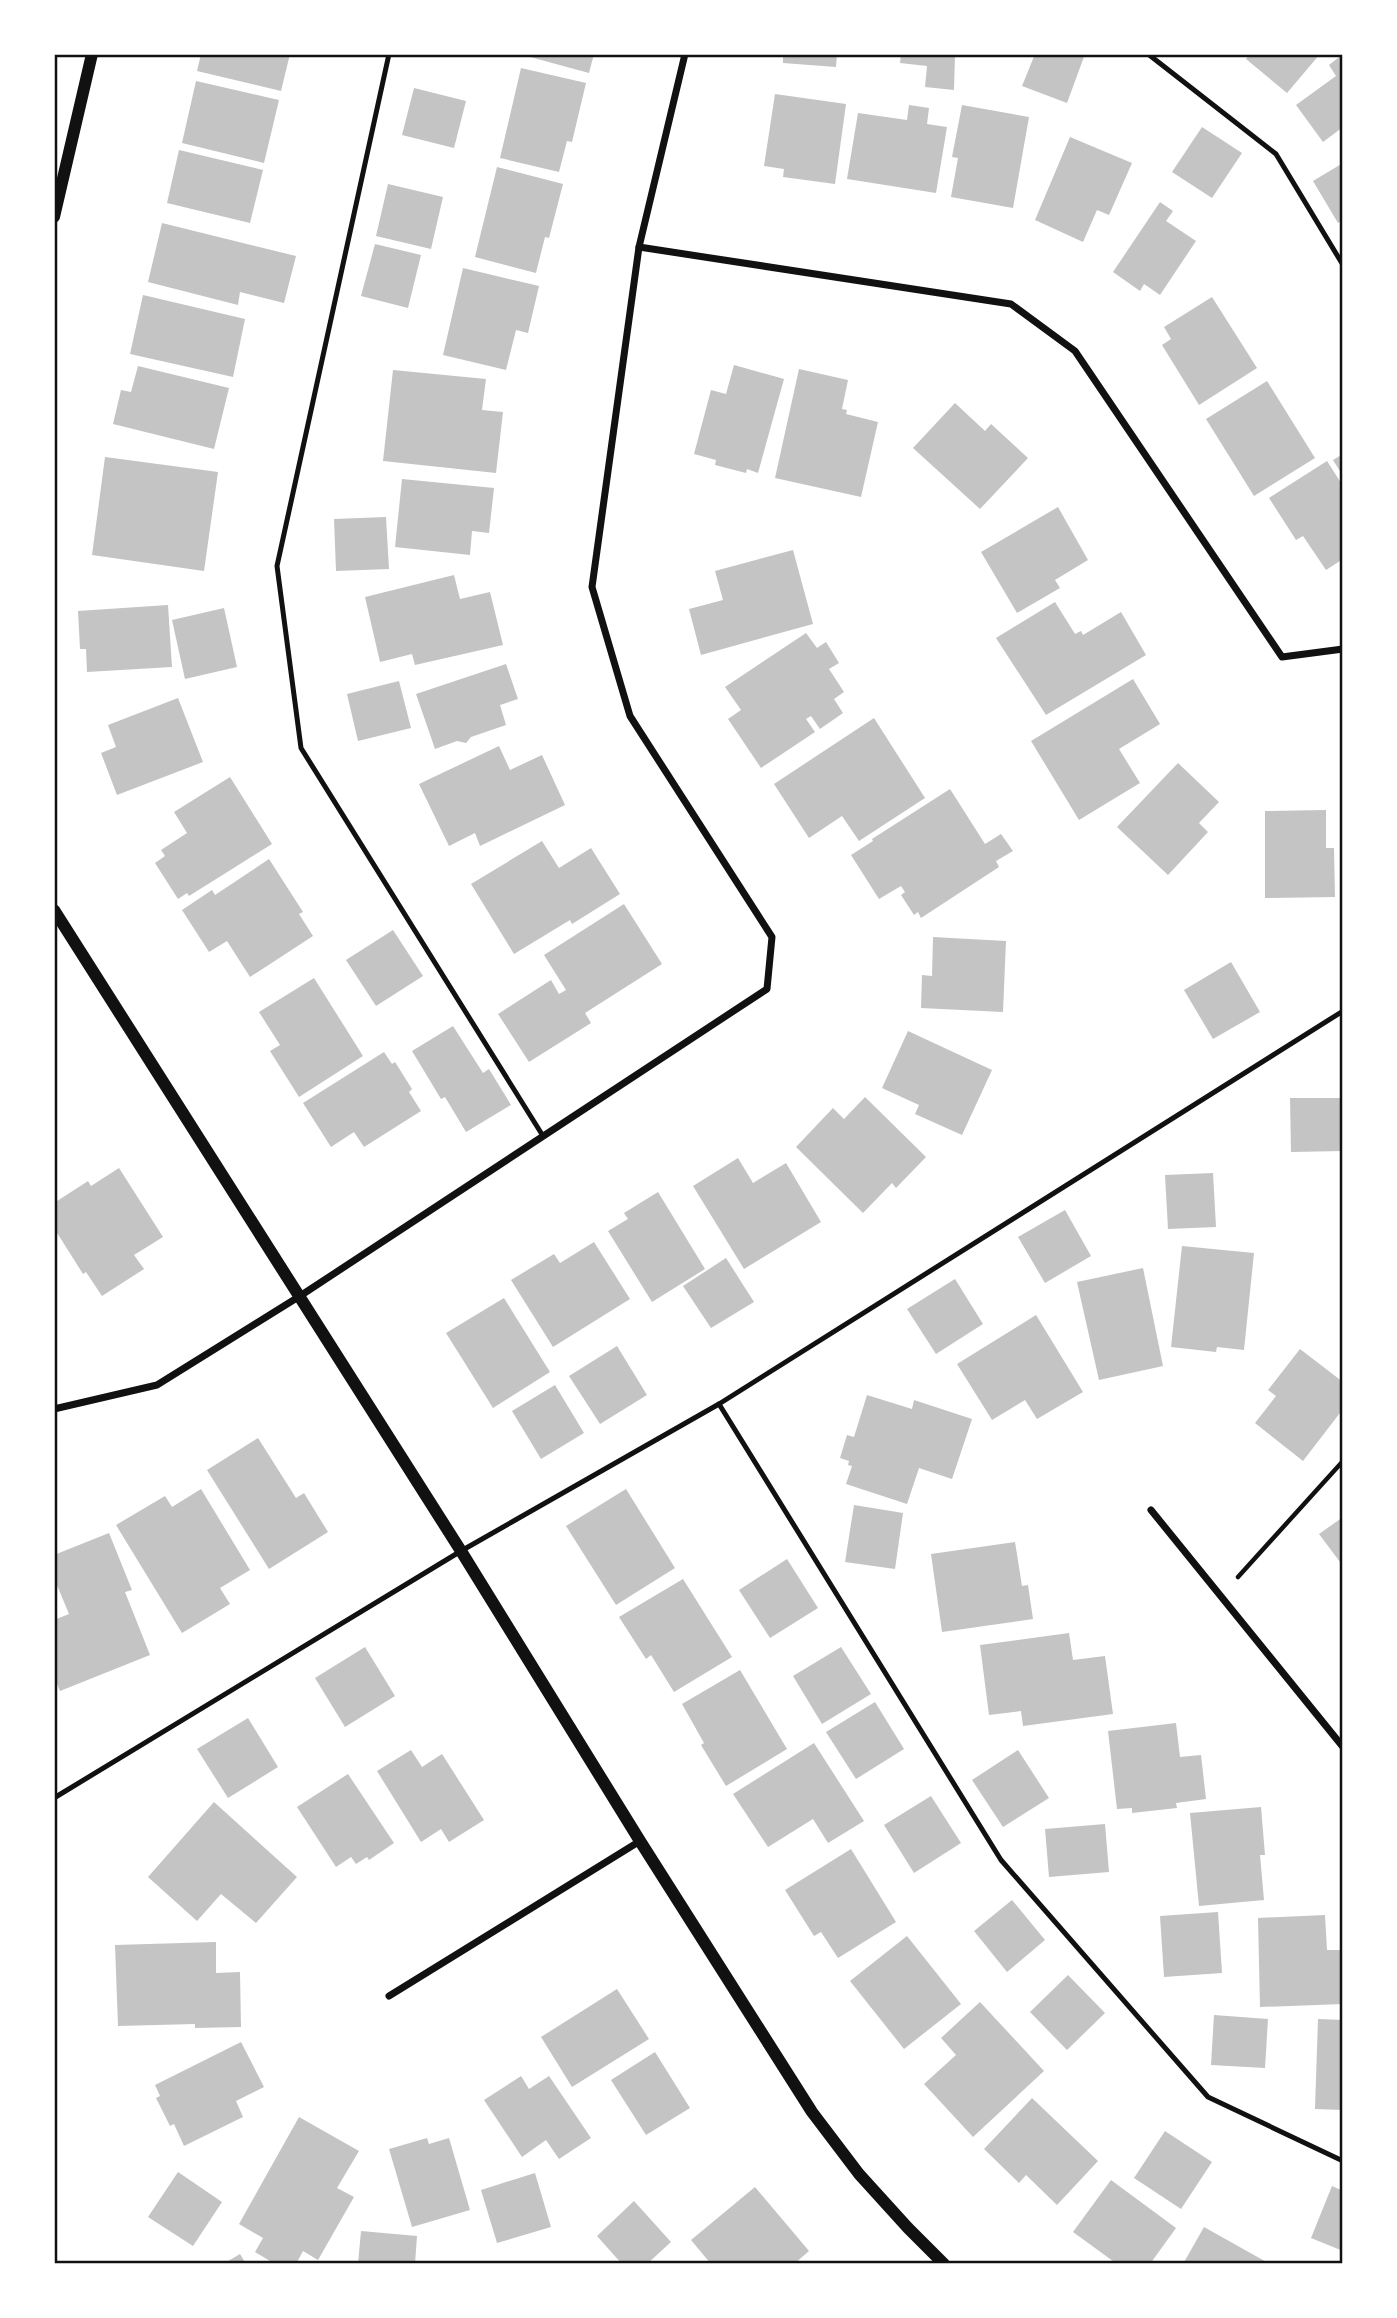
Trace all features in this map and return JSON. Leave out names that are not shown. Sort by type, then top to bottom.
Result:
[{"type":"street","points":[[54,218],[92,54]]},
{"type":"street","points":[[54,1409],[156,1385],[300,1296],[767,989],[772,937],[631,716],[592,587],[639,247],[685,54]]},
{"type":"street","points":[[639,247],[1011,304],[1074,351],[1282,657],[1343,649]]},
{"type":"street","points":[[54,910],[461,1551],[812,2112],[859,2174],[944,2264]]},
{"type":"street","points":[[1151,1510],[1343,1747]]},
{"type":"street","points":[[389,1996],[640,1841]]},
{"type":"lane","points":[[389,54],[277,566],[301,748],[543,1136]]},
{"type":"lane","points":[[1148,54],[1276,153],[1343,265]]},
{"type":"lane","points":[[54,1798],[461,1551],[719,1404],[1343,1011]]},
{"type":"lane","points":[[719,1404],[1001,1860],[1208,2097],[1343,2161]]},
{"type":"path","points":[[1221,1596],[1343,1461]]},
{"type":"building","points":[[201,54],[290,54],[281,91],[197,71]]},
{"type":"building","points":[[519,54],[594,54],[589,73]]},
{"type":"building","points":[[783,54],[837,54],[836,67],[783,63]]},
{"type":"building","points":[[901,54],[955,54],[954,90],[925,87],[927,66],[900,63]]},
{"type":"building","points":[[1035,54],[1085,54],[1067,103],[1022,86]]},
{"type":"building","points":[[1250,54],[1320,54],[1287,93],[1246,59]]},
{"type":"building","points":[[1343,54],[1343,127],[1323,142],[1296,105],[1336,76],[1329,65]]},
{"type":"building","points":[[521,68],[586,83],[572,142],[567,141],[559,172],[500,158]]},
{"type":"building","points":[[196,81],[279,100],[264,163],[182,143]]},
{"type":"building","points":[[414,88],[466,101],[454,148],[402,135]]},
{"type":"building","points":[[775,94],[846,104],[835,184],[783,177],[784,169],[764,166]]},
{"type":"building","points":[[909,105],[929,108],[927,124],[947,127],[936,193],[847,179],[858,113],[907,120]]},
{"type":"building","points":[[962,105],[1029,117],[1013,208],[951,197],[958,158],[952,157]]},
{"type":"building","points":[[1202,127],[1242,153],[1212,198],[1172,172]]},
{"type":"building","points":[[1070,137],[1132,163],[1109,215],[1097,210],[1083,242],[1035,220]]},
{"type":"building","points":[[179,150],[263,170],[250,223],[167,203]]},
{"type":"building","points":[[1343,163],[1343,220],[1338,223],[1313,181]]},
{"type":"building","points":[[497,167],[563,184],[549,238],[545,237],[536,273],[475,257]]},
{"type":"building","points":[[388,184],[443,197],[431,249],[376,236]]},
{"type":"building","points":[[1160,202],[1173,211],[1166,221],[1196,241],[1160,295],[1144,284],[1140,291],[1113,272]]},
{"type":"building","points":[[162,223],[296,256],[284,303],[240,292],[238,305],[148,282]]},
{"type":"building","points":[[375,244],[421,255],[408,308],[361,296]]},
{"type":"building","points":[[463,268],[539,286],[528,333],[516,330],[506,370],[443,355]]},
{"type":"building","points":[[143,295],[245,319],[233,377],[130,354]]},
{"type":"building","points":[[1212,297],[1257,368],[1199,405],[1162,345],[1171,339],[1164,327]]},
{"type":"building","points":[[734,365],[784,379],[758,473],[747,469],[746,473],[715,465],[716,460],[694,454],[711,390],[726,394]]},
{"type":"building","points":[[138,366],[229,388],[214,449],[113,424],[121,390],[131,392]]},
{"type":"building","points":[[799,369],[848,380],[842,409],[847,410],[846,414],[878,422],[861,497],[775,478]]},
{"type":"building","points":[[393,370],[486,379],[482,410],[503,412],[496,473],[383,461]]},
{"type":"building","points":[[1267,381],[1315,458],[1254,496],[1206,419]]},
{"type":"building","points":[[955,403],[985,431],[991,424],[1028,458],[980,509],[913,448]]},
{"type":"building","points":[[1343,454],[1343,476],[1333,460]]},
{"type":"building","points":[[105,457],[218,472],[204,571],[92,555]]},
{"type":"building","points":[[1327,461],[1343,486],[1343,559],[1326,570],[1303,536],[1296,540],[1269,498]]},
{"type":"building","points":[[402,479],[494,488],[489,533],[472,531],[470,555],[395,547]]},
{"type":"building","points":[[1058,507],[1088,560],[1055,580],[1060,588],[1017,613],[981,552]]},
{"type":"building","points":[[386,517],[389,569],[336,571],[334,519]]},
{"type":"building","points":[[793,550],[813,624],[701,655],[689,609],[723,600],[715,571]]},
{"type":"building","points":[[454,575],[460,599],[490,592],[503,645],[415,665],[412,654],[380,662],[365,597]]},
{"type":"building","points":[[1055,602],[1075,634],[1081,631],[1083,635],[1121,612],[1146,655],[1046,715],[996,638]]},
{"type":"building","points":[[168,605],[172,667],[87,672],[86,649],[80,649],[78,611]]},
{"type":"building","points":[[224,608],[237,667],[185,679],[172,620]]},
{"type":"building","points":[[806,633],[817,648],[826,642],[839,663],[829,669],[844,692],[834,699],[843,713],[820,729],[811,716],[806,719],[815,732],[761,768],[728,719],[741,710],[725,687]]},
{"type":"building","points":[[506,664],[518,699],[500,705],[506,725],[471,737],[466,743],[457,741],[435,749],[416,694]]},
{"type":"building","points":[[1133,679],[1160,724],[1119,749],[1140,783],[1079,820],[1031,741]]},
{"type":"building","points":[[399,681],[411,728],[358,741],[347,694]]},
{"type":"building","points":[[178,698],[203,762],[117,795],[101,753],[116,747],[108,725]]},
{"type":"building","points":[[874,718],[925,798],[859,841],[842,816],[809,838],[774,784]]},
{"type":"building","points":[[499,746],[510,770],[542,755],[565,805],[480,846],[475,833],[449,846],[419,784]]},
{"type":"building","points":[[1178,763],[1219,802],[1199,823],[1208,832],[1168,875],[1117,827]]},
{"type":"building","points":[[230,777],[272,844],[189,896],[187,893],[178,899],[155,863],[165,856],[161,850],[187,833],[174,812]]},
{"type":"building","points":[[950,789],[985,844],[1001,834],[1013,851],[996,861],[999,867],[921,918],[918,912],[914,915],[901,895],[905,892],[901,886],[879,899],[851,855]]},
{"type":"building","points":[[1326,810],[1326,848],[1334,848],[1335,897],[1265,898],[1265,811]]},
{"type":"building","points":[[542,841],[559,868],[591,848],[620,894],[572,924],[570,920],[514,954],[471,884]]},
{"type":"building","points":[[269,859],[303,912],[299,914],[313,936],[250,977],[227,941],[209,952],[182,910],[212,890],[215,895]]},
{"type":"building","points":[[624,904],[662,964],[585,1013],[591,1023],[529,1062],[498,1014],[551,980],[559,994],[566,990],[544,955]]},
{"type":"building","points":[[393,930],[423,976],[376,1006],[346,960]]},
{"type":"building","points":[[933,937],[1006,941],[1003,1012],[921,1008],[922,975],[932,976]]},
{"type":"building","points":[[1231,962],[1260,1012],[1213,1039],[1184,990]]},
{"type":"building","points":[[314,978],[363,1056],[299,1097],[270,1051],[280,1045],[259,1012]]},
{"type":"building","points":[[453,1026],[483,1073],[489,1069],[511,1105],[466,1132],[445,1097],[441,1099],[412,1051]]},
{"type":"building","points":[[908,1031],[992,1070],[962,1135],[915,1114],[919,1105],[882,1088]]},
{"type":"building","points":[[384,1052],[392,1064],[395,1062],[412,1089],[409,1092],[421,1111],[364,1147],[354,1132],[331,1147],[303,1103]]},
{"type":"building","points":[[865,1097],[926,1157],[896,1188],[892,1183],[863,1213],[796,1147],[833,1108],[844,1119]]},
{"type":"building","points":[[1290,1098],[1343,1098],[1343,1151],[1291,1152]]},
{"type":"building","points":[[738,1158],[753,1183],[786,1163],[821,1222],[744,1269],[693,1186]]},
{"type":"building","points":[[119,1168],[163,1237],[134,1255],[144,1269],[102,1296],[86,1272],[83,1274],[54,1228],[54,1203],[88,1181],[91,1186]]},
{"type":"building","points":[[1213,1173],[1216,1227],[1168,1229],[1165,1175]]},
{"type":"building","points":[[658,1192],[705,1269],[652,1302],[608,1231],[628,1219],[624,1213]]},
{"type":"building","points":[[1065,1210],[1091,1256],[1045,1283],[1018,1237]]},
{"type":"building","points":[[594,1242],[630,1299],[553,1347],[511,1280],[554,1254],[560,1263]]},
{"type":"building","points":[[1182,1246],[1254,1253],[1244,1350],[1217,1347],[1216,1352],[1171,1347]]},
{"type":"building","points":[[726,1258],[754,1302],[711,1328],[683,1286]]},
{"type":"building","points":[[1143,1268],[1163,1366],[1099,1380],[1077,1282]]},
{"type":"building","points":[[955,1279],[983,1324],[936,1354],[907,1309]]},
{"type":"building","points":[[504,1298],[550,1372],[493,1408],[446,1333]]},
{"type":"building","points":[[1036,1315],[1083,1392],[1037,1419],[1025,1400],[992,1420],[957,1364]]},
{"type":"building","points":[[617,1346],[647,1395],[600,1424],[569,1376]]},
{"type":"building","points":[[1300,1349],[1343,1382],[1343,1409],[1303,1461],[1255,1423],[1276,1396],[1268,1390]]},
{"type":"building","points":[[555,1385],[584,1433],[541,1459],[512,1411]]},
{"type":"building","points":[[867,1395],[912,1409],[914,1400],[972,1419],[952,1479],[919,1468],[907,1504],[846,1484],[852,1466],[848,1465],[849,1461],[840,1458],[847,1435],[854,1437]]},
{"type":"building","points":[[258,1438],[296,1498],[304,1493],[328,1532],[269,1569],[207,1470]]},
{"type":"building","points":[[201,1489],[250,1570],[220,1588],[230,1604],[182,1633],[116,1525],[165,1496],[172,1507]]},
{"type":"building","points":[[626,1489],[675,1568],[616,1605],[566,1526]]},
{"type":"building","points":[[854,1505],[903,1513],[895,1569],[845,1562]]},
{"type":"building","points":[[1343,1517],[1343,1566],[1319,1534]]},
{"type":"building","points":[[109,1533],[132,1590],[125,1592],[150,1655],[60,1691],[54,1676],[54,1620],[69,1614],[54,1578],[54,1555]]},
{"type":"building","points":[[1015,1542],[1022,1586],[1028,1585],[1033,1619],[942,1632],[931,1554]]},
{"type":"building","points":[[787,1559],[818,1608],[770,1638],[739,1590]]},
{"type":"building","points":[[683,1579],[732,1657],[674,1692],[651,1655],[646,1659],[619,1617]]},
{"type":"building","points":[[1069,1633],[1073,1660],[1105,1656],[1113,1714],[1023,1726],[1021,1711],[989,1715],[980,1645]]},
{"type":"building","points":[[365,1647],[395,1696],[345,1727],[315,1678]]},
{"type":"building","points":[[841,1647],[871,1694],[822,1724],[793,1676]]},
{"type":"building","points":[[740,1670],[787,1749],[726,1786],[701,1745],[704,1743],[682,1704]]},
{"type":"building","points":[[875,1702],[904,1749],[856,1779],[826,1732]]},
{"type":"building","points":[[248,1718],[278,1767],[228,1798],[197,1749]]},
{"type":"building","points":[[1176,1723],[1180,1757],[1201,1755],[1206,1799],[1176,1803],[1177,1808],[1132,1813],[1132,1808],[1117,1809],[1108,1731]]},
{"type":"building","points":[[814,1743],[864,1821],[828,1843],[813,1819],[768,1847],[733,1794]]},
{"type":"building","points":[[411,1750],[422,1767],[442,1754],[484,1820],[449,1842],[441,1829],[421,1842],[377,1771]]},
{"type":"building","points":[[1018,1750],[1049,1798],[1003,1827],[972,1780]]},
{"type":"building","points":[[348,1774],[394,1843],[369,1860],[367,1857],[356,1864],[351,1857],[336,1867],[297,1807]]},
{"type":"building","points":[[931,1796],[961,1843],[914,1873],[884,1825]]},
{"type":"building","points":[[214,1802],[297,1877],[256,1923],[221,1894],[197,1921],[148,1877]]},
{"type":"building","points":[[1261,1807],[1265,1855],[1260,1855],[1264,1900],[1199,1906],[1190,1813]]},
{"type":"building","points":[[1105,1824],[1109,1872],[1049,1877],[1045,1829]]},
{"type":"building","points":[[851,1849],[896,1922],[838,1958],[821,1932],[814,1936],[785,1890]]},
{"type":"building","points":[[1012,1900],[1045,1940],[1007,1972],[974,1931]]},
{"type":"building","points":[[1218,1912],[1222,1973],[1164,1977],[1160,1916]]},
{"type":"building","points":[[1325,1915],[1327,1950],[1343,1950],[1343,2004],[1260,2007],[1258,1918]]},
{"type":"building","points":[[907,1936],[961,2004],[904,2049],[850,1981]]},
{"type":"building","points":[[216,1942],[216,1973],[240,1972],[241,2027],[195,2028],[195,2024],[118,2026],[115,1945]]},
{"type":"building","points":[[1068,1975],[1105,2013],[1067,2050],[1030,2012]]},
{"type":"building","points":[[617,1989],[649,2039],[572,2087],[541,2037]]},
{"type":"building","points":[[980,2002],[1044,2071],[973,2137],[924,2084],[956,2055],[941,2038]]},
{"type":"building","points":[[1214,2015],[1268,2019],[1265,2068],[1211,2065]]},
{"type":"building","points":[[1318,2019],[1343,2020],[1343,2110],[1315,2109]]},
{"type":"building","points":[[241,2042],[264,2087],[236,2101],[243,2117],[184,2146],[174,2124],[170,2126],[156,2098],[160,2096],[155,2085]]},
{"type":"building","points":[[655,2052],[690,2108],[646,2135],[611,2080]]},
{"type":"building","points":[[521,2076],[529,2089],[549,2076],[591,2138],[559,2159],[546,2140],[522,2157],[484,2100]]},
{"type":"building","points":[[1032,2098],[1098,2161],[1057,2205],[1026,2175],[1019,2183],[984,2149]]},
{"type":"building","points":[[299,2117],[359,2151],[337,2188],[354,2197],[318,2260],[303,2251],[296,2264],[275,2264],[255,2252],[263,2238],[239,2224]]},
{"type":"building","points":[[1165,2131],[1212,2162],[1181,2209],[1134,2178]]},
{"type":"building","points":[[427,2138],[429,2144],[449,2138],[470,2210],[412,2227],[389,2149]]},
{"type":"building","points":[[178,2172],[222,2202],[193,2246],[148,2217]]},
{"type":"building","points":[[535,2173],[551,2227],[497,2243],[481,2190]]},
{"type":"building","points":[[1111,2180],[1176,2228],[1150,2264],[1117,2264],[1073,2232]]},
{"type":"building","points":[[1332,2186],[1343,2191],[1343,2251],[1311,2238]]},
{"type":"building","points":[[755,2187],[809,2251],[794,2264],[711,2264],[691,2240]]},
{"type":"building","points":[[634,2201],[671,2242],[647,2264],[622,2264],[597,2236]]},
{"type":"building","points":[[1204,2227],[1270,2264],[1183,2264]]},
{"type":"building","points":[[361,2231],[417,2236],[415,2264],[358,2264]]},
{"type":"building","points":[[240,2254],[246,2264],[223,2264]]}]
